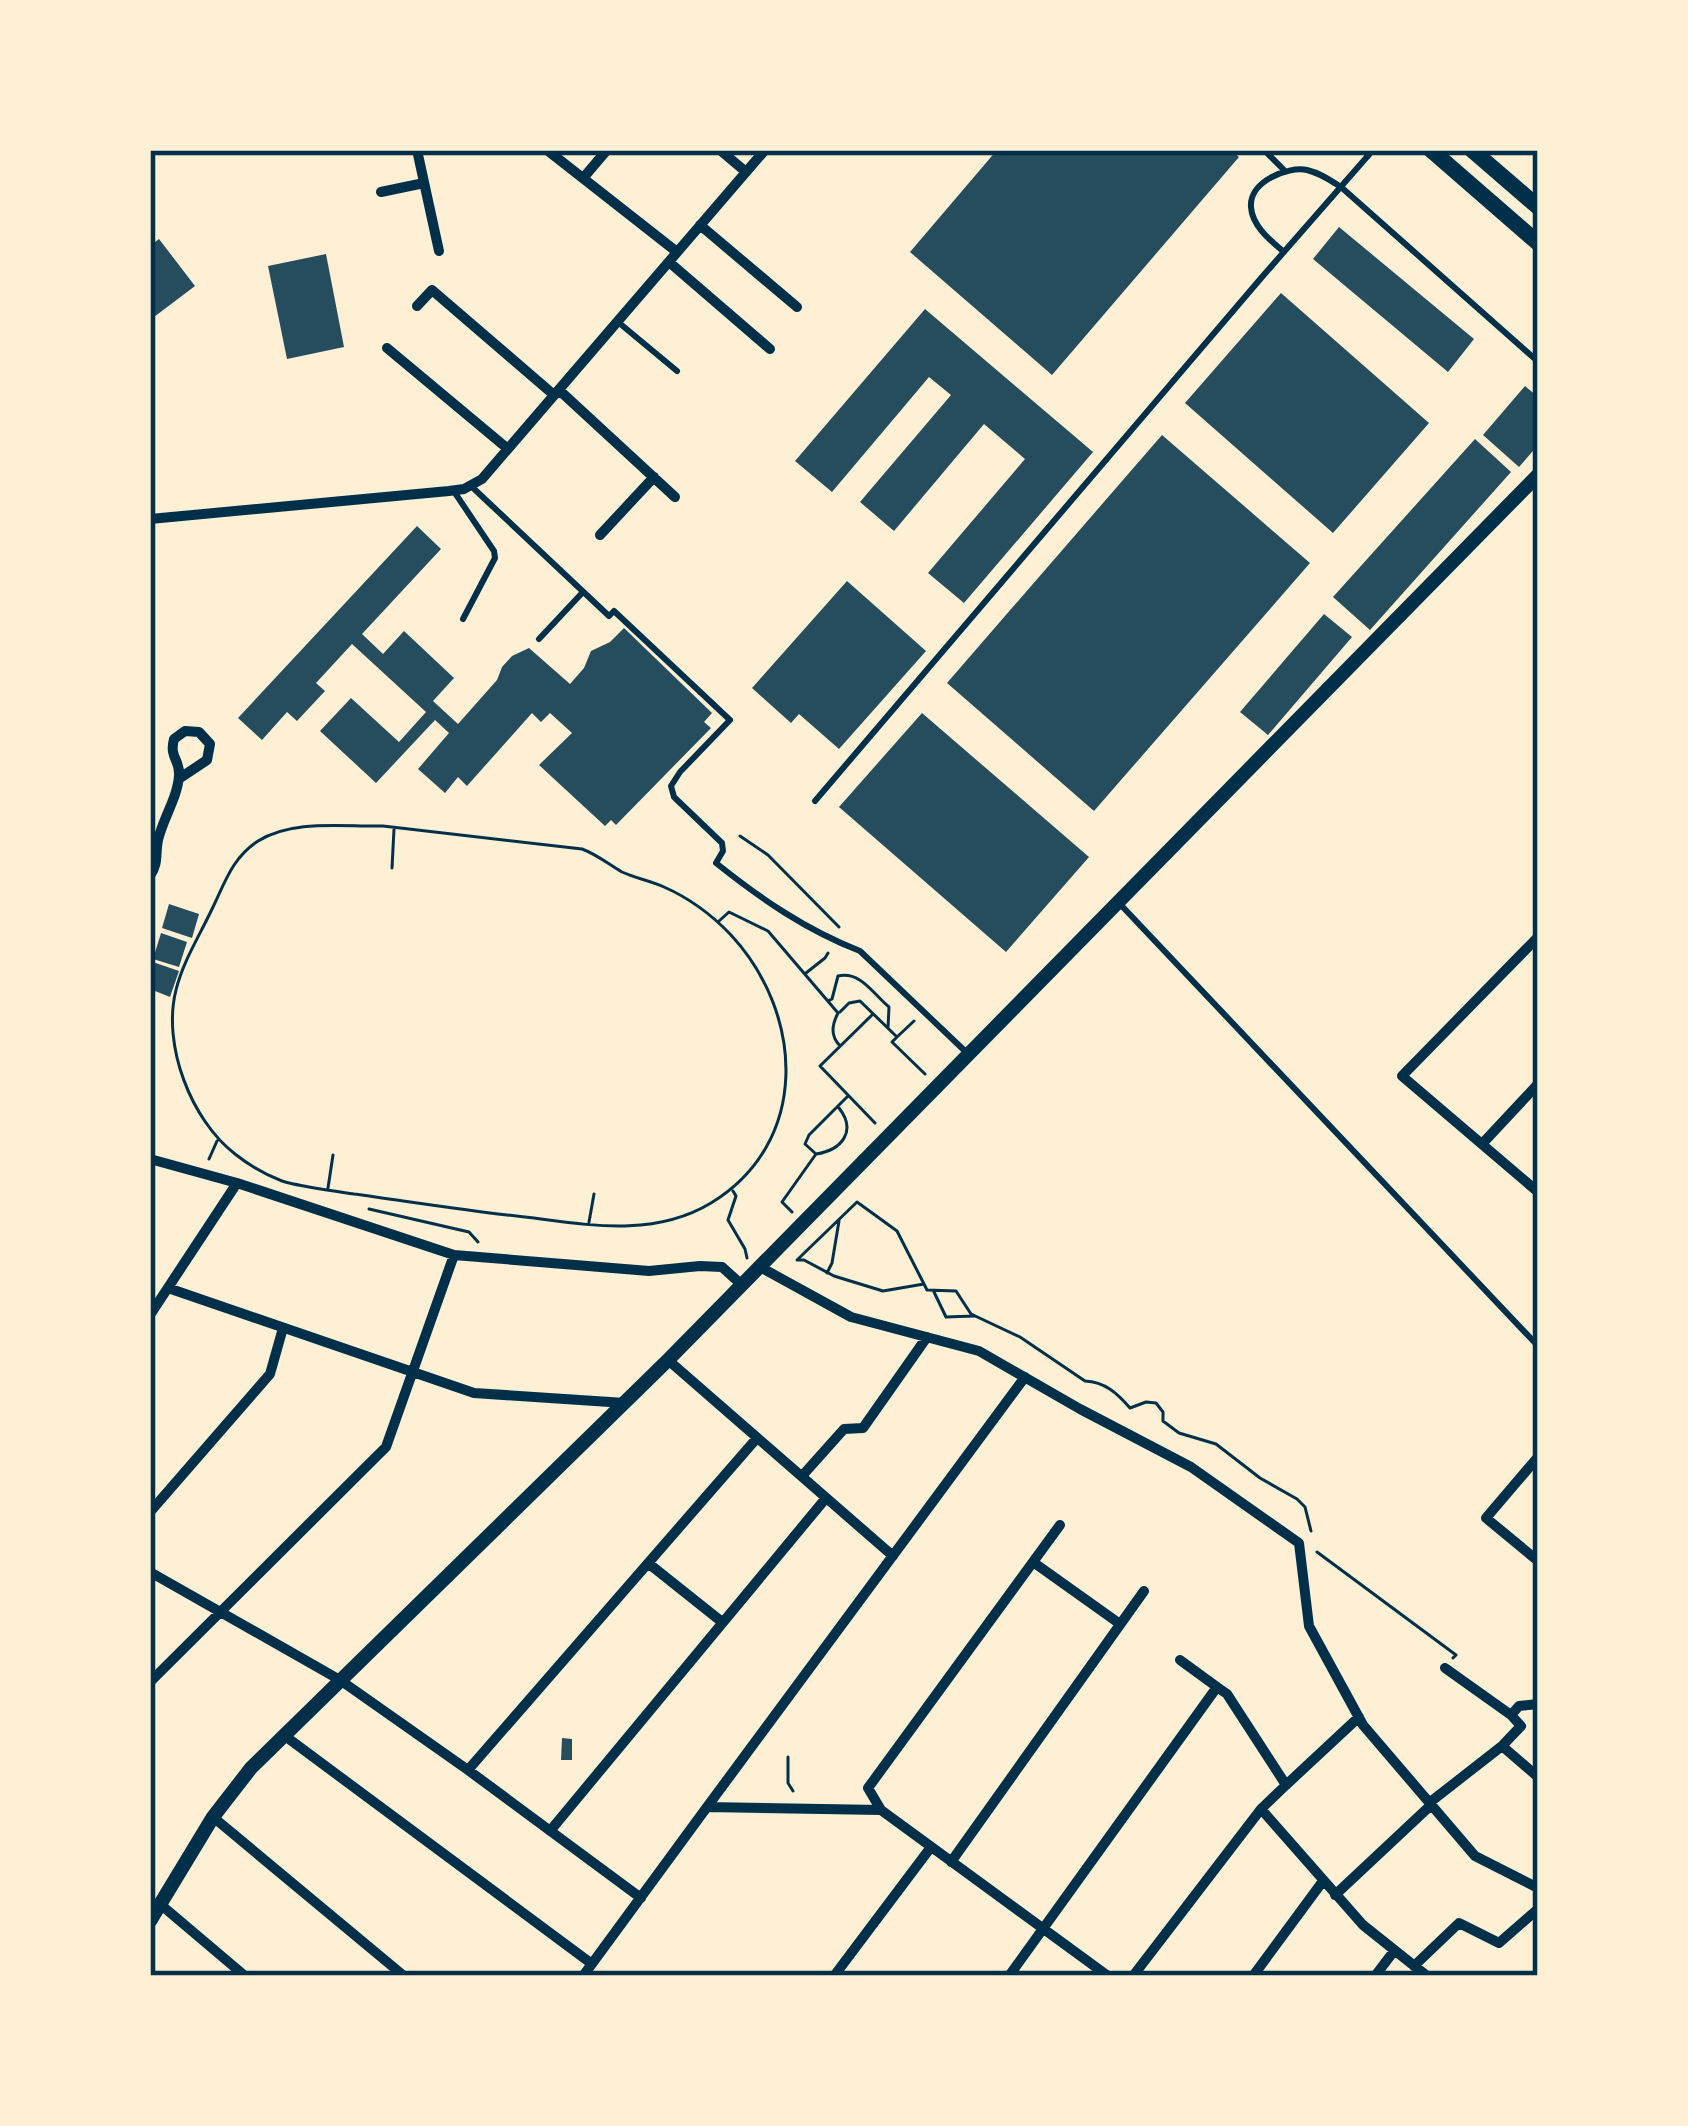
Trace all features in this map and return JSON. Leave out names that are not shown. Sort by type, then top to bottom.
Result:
[{"type":"main road","points":[[1431,150],[1538,243]]},
{"type":"main road","points":[[1472,150],[1538,208]]},
{"type":"street","points":[[417,150],[440,251]]},
{"type":"street","points":[[547,150],[584,177],[770,349]]},
{"type":"street","points":[[584,177],[607,150]]},
{"type":"street","points":[[720,150],[746,172]]},
{"type":"street","points":[[150,519],[471,486],[482,479],[764,150]]},
{"type":"street","points":[[380,192],[424,183]]},
{"type":"street","points":[[700,225],[797,307]]},
{"type":"street","points":[[417,305],[432,290],[675,497]]},
{"type":"street","points":[[387,348],[508,449]]},
{"type":"street","points":[[150,1921],[213,1817],[251,1768],[668,1360],[742,1285],[751,1264],[968,1055],[1538,475]]},
{"type":"street","points":[[600,535],[654,477]]},
{"type":"street","points":[[150,876],[180,778],[172,756],[174,739],[185,731],[199,732],[210,744],[207,760],[180,778]]},
{"type":"street","points":[[1538,937],[1402,1076],[1538,1192]]},
{"type":"street","points":[[1482,1144],[1538,1084]]},
{"type":"street","points":[[155,1163],[187,1167],[454,1255],[650,1271],[722,1267],[742,1285]]},
{"type":"street","points":[[150,1316],[240,1184]]},
{"type":"street","points":[[150,1682],[386,1447],[454,1255]]},
{"type":"street","points":[[751,1264],[851,1317],[979,1351],[1191,1467],[1299,1544],[1309,1625],[1359,1717],[1475,1856],[1538,1888]]},
{"type":"street","points":[[168,1288],[474,1393],[625,1403]]},
{"type":"street","points":[[150,1512],[271,1374],[284,1328]]},
{"type":"street","points":[[802,1477],[844,1429],[863,1428],[928,1337]]},
{"type":"street","points":[[668,1360],[893,1556]]},
{"type":"street","points":[[583,1976],[1025,1376]]},
{"type":"street","points":[[468,1770],[757,1438]]},
{"type":"street","points":[[1538,1457],[1486,1518],[1538,1561]]},
{"type":"street","points":[[550,1831],[826,1498]]},
{"type":"street","points":[[1060,1525],[868,1788],[881,1810],[1108,1976]]},
{"type":"street","points":[[1033,1562],[1120,1624]]},
{"type":"street","points":[[648,1563],[722,1622]]},
{"type":"street","points":[[150,1572],[340,1680],[641,1898]]},
{"type":"street","points":[[951,1862],[1144,1592]]},
{"type":"street","points":[[1180,1660],[1227,1694],[1286,1785]]},
{"type":"street","points":[[1335,1895],[1521,1726],[1444,1668]]},
{"type":"street","points":[[1009,1976],[1217,1688]]},
{"type":"street","points":[[1511,1715],[1520,1706],[1538,1704]]},
{"type":"street","points":[[1133,1976],[1261,1809],[1359,1717]]},
{"type":"street","points":[[285,1736],[592,1964]]},
{"type":"street","points":[[1502,1745],[1538,1777]]},
{"type":"street","points":[[707,1808],[881,1810]]},
{"type":"street","points":[[1261,1809],[1363,1925],[1427,1976]]},
{"type":"street","points":[[213,1817],[404,1976]]},
{"type":"street","points":[[834,1976],[931,1847]]},
{"type":"street","points":[[1253,1976],[1323,1881]]},
{"type":"street","points":[[160,1904],[245,1976]]},
{"type":"street","points":[[1414,1966],[1459,1923],[1499,1943],[1538,1909]]},
{"type":"street","points":[[1375,1976],[1394,1952]]},
{"type":"lane","points":[[1264,150],[1285,171]]},
{"type":"lane","points":[[815,801],[1373,150]]},
{"type":"lane","points":[[1284,252],[1260,228],[1250,206],[1252,196],[1285,171],[1319,173],[1341,187],[1534,358]]},
{"type":"lane","points":[[617,322],[677,371]]},
{"type":"lane","points":[[471,486],[609,616],[614,611],[730,720],[670,786],[674,796],[722,843],[716,862],[785,914],[860,951],[968,1055]]},
{"type":"lane","points":[[453,490],[495,558],[463,619]]},
{"type":"lane","points":[[539,639],[583,592]]},
{"type":"lane","points":[[1119,903],[1538,1346]]},
{"type":"path","points":[[301,827],[394,827],[582,849],[622,872],[681,895],[717,922],[745,952],[779,1016],[788,1078],[777,1122],[758,1160],[731,1189],[697,1211],[667,1222],[624,1227],[589,1224],[284,1182],[232,1152],[218,1138],[182,1072],[173,1004],[188,954],[242,853],[278,832],[301,827]]},
{"type":"path","points":[[392,868],[394,827]]},
{"type":"path","points":[[740,836],[768,855],[860,951]]},
{"type":"path","points":[[717,922],[729,912],[768,932],[838,1013]]},
{"type":"path","points":[[806,973],[825,958],[834,940]]},
{"type":"path","points":[[827,1002],[838,976],[853,976],[889,1007],[888,1028]]},
{"type":"path","points":[[840,1046],[832,1023],[849,1003],[860,1001],[897,1037]]},
{"type":"path","points":[[923,1012],[892,1042],[928,1076]]},
{"type":"path","points":[[873,1014],[820,1066],[877,1126]]},
{"type":"path","points":[[816,1154],[805,1144],[808,1135],[849,1096]]},
{"type":"path","points":[[792,1213],[782,1202],[816,1154],[841,1146],[846,1136],[848,1123],[838,1107]]},
{"type":"path","points":[[206,1173],[218,1138]]},
{"type":"path","points":[[327,1190],[333,1155]]},
{"type":"path","points":[[240,1184],[247,1173],[295,1192]]},
{"type":"path","points":[[731,1189],[736,1196],[728,1220],[751,1264]]},
{"type":"path","points":[[589,1224],[593,1194]]},
{"type":"path","points":[[924,1284],[883,1291],[797,1260],[857,1202],[897,1231],[924,1284],[927,1290],[956,1291],[975,1316]]},
{"type":"path","points":[[356,1206],[469,1232],[480,1244]]},
{"type":"path","points":[[827,1273],[839,1219]]},
{"type":"path","points":[[733,1254],[751,1264]]},
{"type":"path","points":[[933,1290],[946,1317],[975,1316],[1021,1337],[1085,1381],[1108,1388],[1130,1408],[1156,1403],[1162,1423],[1216,1444],[1260,1478],[1297,1498],[1305,1507],[1310,1529]]},
{"type":"path","points":[[1316,1551],[1456,1655],[1444,1668]]},
{"type":"path","points":[[788,1756],[788,1783],[804,1808]]},
{"type":"building","points":[[997,150],[1231,150],[1239,157],[1052,375],[910,252]]},
{"type":"building","points":[[1339,227],[1474,339],[1448,372],[1313,259]]},
{"type":"building","points":[[159,239],[195,286],[150,320],[150,246]]},
{"type":"building","points":[[326,254],[344,347],[287,359],[268,266]]},
{"type":"building","points":[[1281,293],[1429,423],[1333,533],[1185,403]]},
{"type":"building","points":[[925,309],[1093,452],[964,603],[928,573],[1025,459],[984,424],[894,531],[860,502],[951,395],[929,377],[832,492],[795,461]]},
{"type":"building","points":[[1525,386],[1538,397],[1538,445],[1519,467],[1483,435]]},
{"type":"building","points":[[1162,435],[1310,563],[1094,811],[947,683]]},
{"type":"building","points":[[1475,439],[1511,472],[1370,630],[1333,597]]},
{"type":"building","points":[[417,526],[441,549],[362,634],[383,654],[404,631],[454,678],[433,701],[458,724],[512,656],[529,648],[570,684],[591,651],[624,628],[712,713],[704,722],[711,728],[616,825],[611,820],[605,826],[539,765],[572,733],[550,713],[541,722],[532,713],[467,786],[458,777],[445,793],[418,769],[449,733],[435,720],[376,783],[320,731],[351,698],[399,742],[426,712],[352,644],[316,683],[325,691],[297,721],[287,712],[262,740],[238,718]]},
{"type":"building","points":[[847,581],[926,651],[839,749],[799,714],[791,723],[752,688]]},
{"type":"building","points":[[1324,614],[1352,637],[1268,735],[1240,712]]},
{"type":"building","points":[[922,713],[1089,857],[1006,952],[839,807]]},
{"type":"building","points":[[169,904],[199,914],[192,938],[162,928]]},
{"type":"building","points":[[161,933],[187,942],[179,967],[153,959]]},
{"type":"building","points":[[150,961],[179,971],[170,997],[150,989]]},
{"type":"building","points":[[562,1738],[572,1739],[572,1760],[561,1760]]}]
